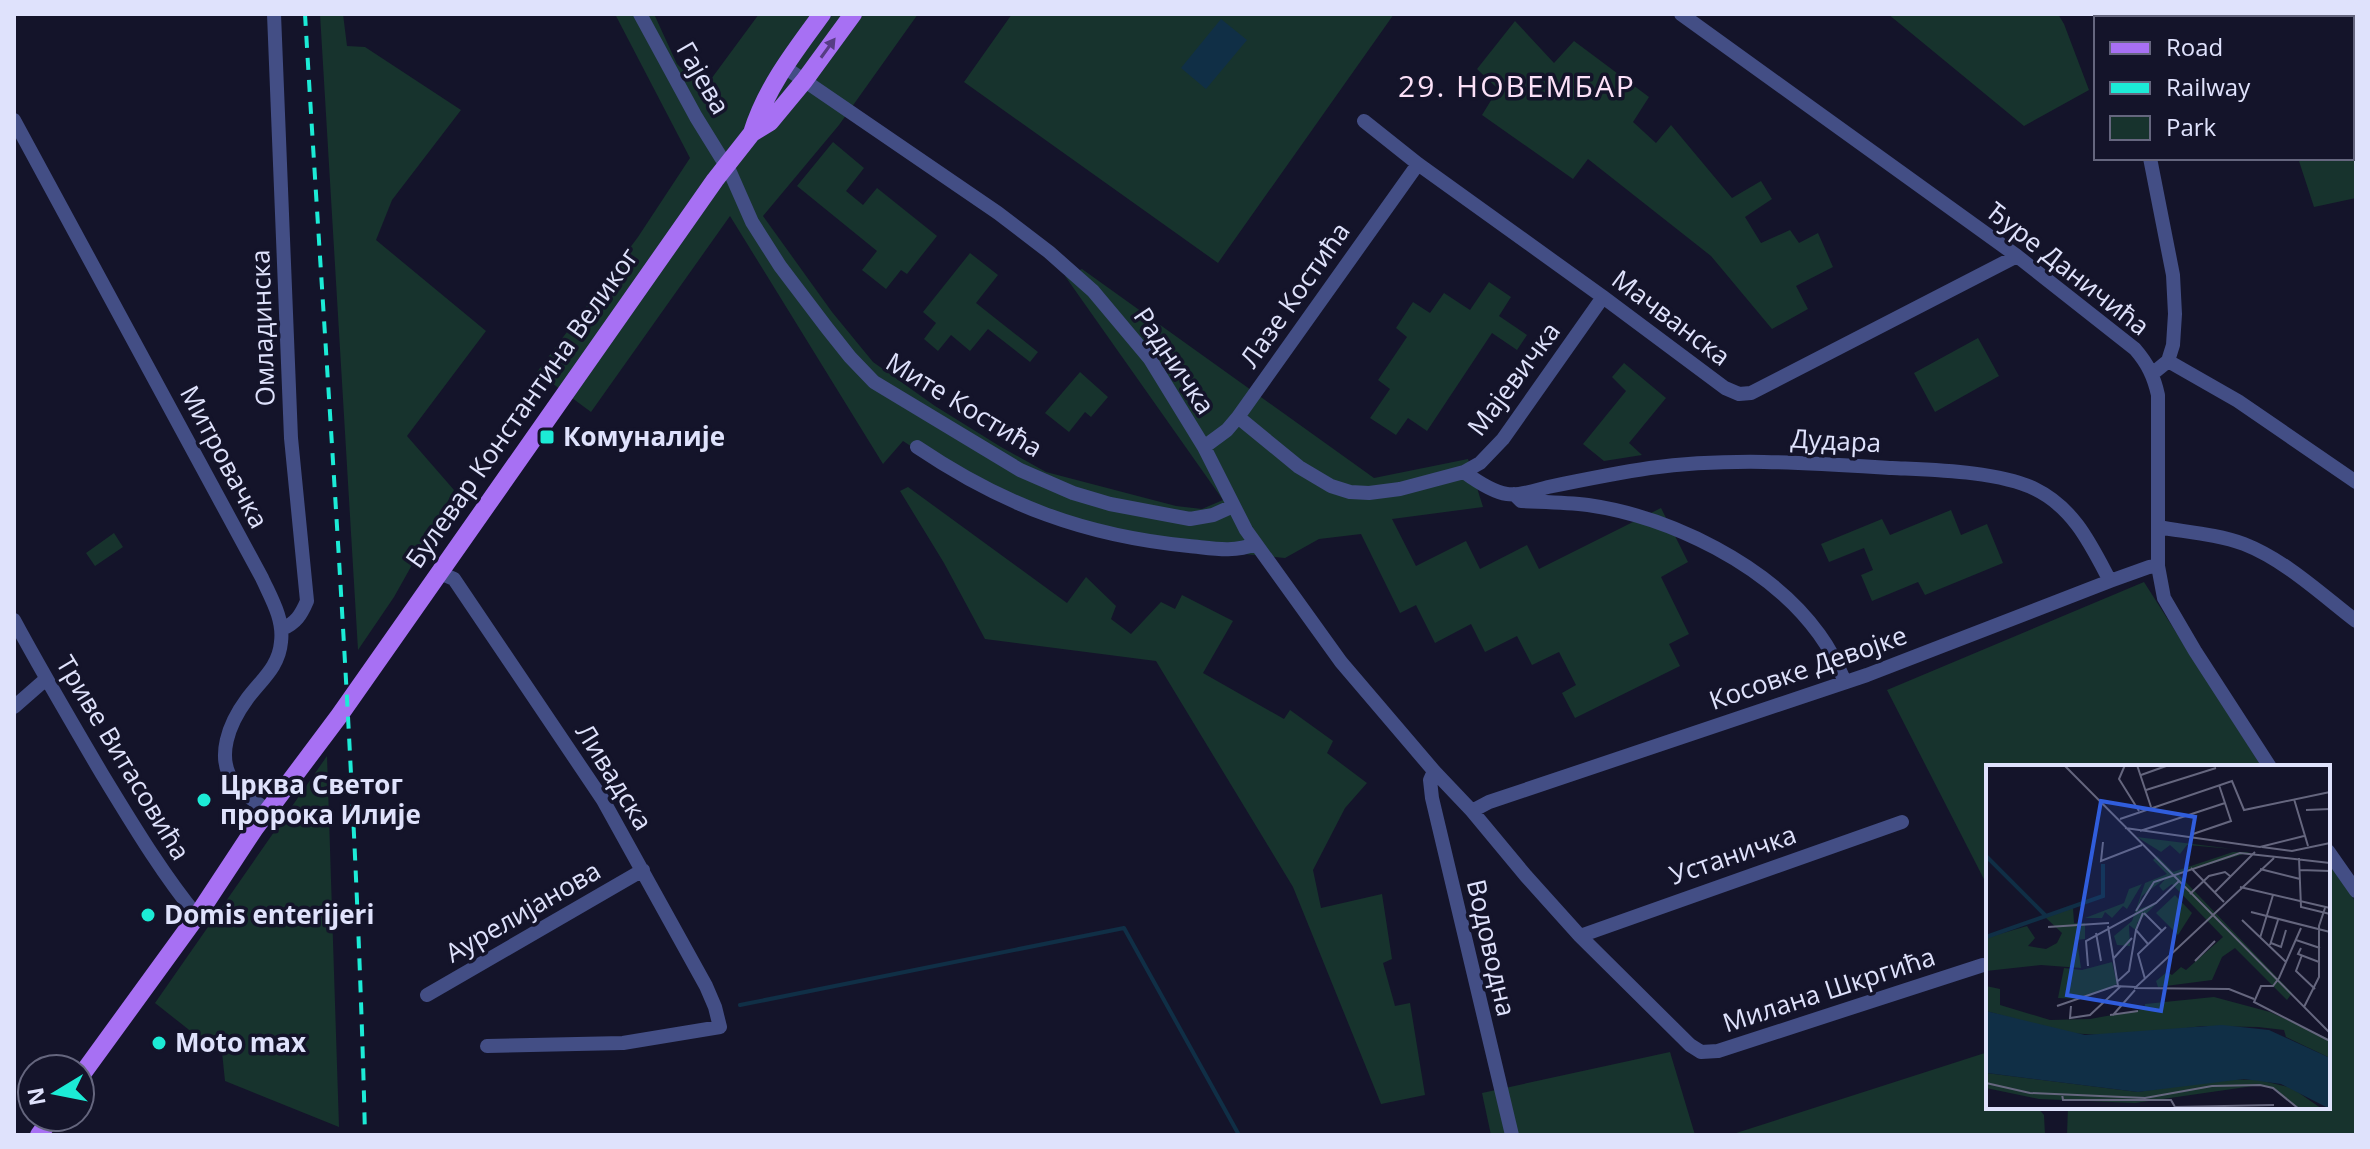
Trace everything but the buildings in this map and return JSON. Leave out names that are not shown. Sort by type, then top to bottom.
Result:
[{"type":"main road","name":"Булевар Константина Великог","points":[[752,133],[760,107],[783,66],[822,14]]},
{"type":"main road","name":"Булевар Константина Великог","points":[[96,1055],[726,166],[752,133],[770,122],[853,14]]},
{"type":"street","name":"Омладинска","points":[[274,14],[291,438],[307,601],[302,614],[282,629]]},
{"type":"street","name":"Гајева","points":[[640,14],[726,166]]},
{"type":"street","name":"Ђуре Даничића","points":[[1681,14],[2017,256],[2135,349],[2152,374],[2158,395],[2158,566],[2164,598],[2269,765]]},
{"type":"street","name":"Радничка","points":[[783,66],[998,213],[1093,291],[1150,359],[1204,447],[1255,544],[1341,662],[1434,771]]},
{"type":"street","name":"Митровачка","points":[[14,120],[262,578],[282,629]]},
{"type":"street","name":"Мачванска","points":[[1364,121],[1418,164],[1733,392],[1751,393],[2017,256]]},
{"type":"street","points":[[2150,160],[2173,275],[2174,329],[2168,361],[2152,374]]},
{"type":"street","name":"Лазе Костића","points":[[1204,447],[1227,430],[1238,417],[1418,164]]},
{"type":"street","name":"Мите Костића","points":[[726,166],[752,222],[780,266],[850,357],[874,382],[1020,470],[1073,493],[1110,504],[1190,519],[1213,515],[1233,506]]},
{"type":"street","name":"Мајевичка","points":[[1238,417],[1299,467],[1331,486],[1350,492],[1400,489],[1464,472],[1480,463],[1503,439],[1603,297]]},
{"type":"street","points":[[2168,361],[2238,401],[2356,482]]},
{"type":"street","points":[[917,447],[980,485],[1060,521],[1125,538],[1179,545],[1238,549],[1255,544]]},
{"type":"street","name":"Дудара","points":[[1514,494],[1617,473],[1728,461],[1957,471],[2017,483],[2035,489],[2058,504],[2075,520],[2110,581]]},
{"type":"street","points":[[1464,472],[1501,493],[1514,494],[1521,501],[1590,505],[1652,520],[1720,550],[1754,573],[1809,621],[1833,654],[1845,682]]},
{"type":"street","points":[[2158,527],[2223,538],[2265,554],[2356,621]]},
{"type":"street","name":"Косовке Девојке","points":[[1472,811],[1489,802],[1845,682],[2110,581],[2158,566]]},
{"type":"street","name":"Ливадска","points":[[438,572],[454,579],[603,800],[706,986],[720,1027],[623,1043],[487,1046]]},
{"type":"street","name":"Триве Витасовића","points":[[14,620],[132,824],[175,890],[197,916]]},
{"type":"street","points":[[268,811],[235,785],[225,758],[231,725],[249,696],[276,663],[282,629]]},
{"type":"street","points":[[14,707],[46,679]]},
{"type":"street","points":[[1434,771],[1580,936]]},
{"type":"street","name":"Водоводна","points":[[1434,771],[1430,780],[1432,798],[1512,1135]]},
{"type":"street","name":"Устаничка","points":[[1580,936],[1902,822]]},
{"type":"street","points":[[2330,854],[2356,891]]},
{"type":"street","name":"Аурелијанова","points":[[427,995],[643,870]]},
{"type":"street","name":"Милана Шкргића","points":[[1580,936],[1690,1045],[1701,1052],[1718,1051],[1983,965]]},
{"type":"green space","points":[[320,14],[343,14],[347,46],[365,47],[461,110],[392,200],[376,240],[486,331],[407,436],[454,490],[394,597],[358,650]]},
{"type":"green space","points":[[615,14],[654,14],[677,64],[703,90],[759,14],[918,14],[839,125],[763,216],[832,312],[873,362],[1001,447],[1046,472],[1176,506],[1202,509],[1223,500],[1065,276],[1082,269],[1374,478],[1468,459],[1483,507],[1392,519],[1416,566],[1466,541],[1480,569],[1527,545],[1539,569],[1661,508],[1688,562],[1661,577],[1689,634],[1669,644],[1680,666],[1575,718],[1562,693],[1576,685],[1559,652],[1532,665],[1517,636],[1485,652],[1471,624],[1435,643],[1416,605],[1400,613],[1361,534],[1319,539],[1285,558],[1184,548],[1103,535],[960,478],[903,441],[883,464],[730,216],[591,412],[537,372],[638,237],[690,158]]},
{"type":"green space","points":[[1012,14],[1394,14],[1218,263],[964,82]]},
{"type":"green space","points":[[1888,14],[2058,14],[2089,90],[2024,126]]},
{"type":"green space","points":[[2356,14],[2356,198],[2314,207],[2299,160],[2354,160],[2354,16],[2252,16]]},
{"type":"green space","points":[[1515,21],[1554,63],[1574,41],[1649,97],[1633,122],[1656,143],[1671,125],[1732,198],[1761,181],[1772,199],[1745,217],[1761,243],[1790,230],[1799,243],[1818,233],[1833,267],[1796,286],[1808,309],[1772,329],[1711,256],[1588,159],[1573,179],[1482,115],[1498,89],[1477,69]]},
{"type":"green space","points":[[833,142],[864,168],[846,191],[863,205],[877,188],[937,236],[907,274],[901,270],[886,289],[862,270],[877,251],[797,186]]},
{"type":"green space","points":[[970,253],[998,275],[976,303],[1038,352],[1030,362],[988,329],[970,351],[951,335],[938,351],[924,339],[936,323],[923,312]]},
{"type":"green space","points":[[1489,282],[1511,297],[1499,316],[1527,335],[1517,350],[1492,333],[1427,431],[1408,418],[1396,435],[1370,418],[1390,389],[1378,380],[1407,337],[1396,328],[1413,302],[1430,313],[1444,293],[1470,310]]},
{"type":"green space","points":[[1978,338],[1999,376],[1935,412],[1914,373]]},
{"type":"green space","points":[[1624,363],[1666,398],[1629,443],[1642,455],[1604,461],[1583,444],[1626,391],[1612,377]]},
{"type":"green space","points":[[1080,372],[1108,397],[1091,417],[1085,412],[1069,432],[1045,413]]},
{"type":"green space","points":[[908,487],[1067,603],[1086,577],[1116,606],[1111,619],[1131,634],[1161,602],[1175,609],[1182,595],[1233,621],[1203,673],[1284,719],[1290,710],[1333,741],[1327,753],[1367,783],[1345,808],[1313,870],[1321,908],[1382,894],[1392,959],[1383,963],[1395,1006],[1410,1003],[1425,1095],[1381,1104],[1293,887],[1156,661],[985,639],[900,491]]},
{"type":"green space","points":[[1951,510],[1961,535],[1987,524],[2003,563],[1925,595],[1918,582],[1872,601],[1861,575],[1873,570],[1864,548],[1829,562],[1821,544],[1882,519],[1890,535]]},
{"type":"green space","points":[[114,533],[123,547],[95,566],[86,553]]},
{"type":"green space","points":[[2144,582],[2261,765],[1986,765],[1986,883],[1887,690]]},
{"type":"green space","points":[[327,756],[339,1127],[225,1081],[222,1052],[192,1050],[193,1033],[155,1003]]},
{"type":"green space","points":[[2330,865],[2356,902],[2356,1135],[2067,1135],[2068,1109],[2330,1109]]},
{"type":"green space","points":[[1670,1052],[1695,1135],[1491,1135],[1482,1093]]},
{"type":"green space","points":[[1986,1053],[1986,1109],[2039,1109],[2044,1115],[2045,1135],[1730,1135]]},
{"type":"water","points":[[1221,19],[1247,40],[1206,89],[1181,68]]},
{"type":"waterway","points":[[740,1005],[1124,928],[1239,1135]]},
{"type":"railway","points":[[305,14],[348,714],[365,1135]]},
{"type":"place","name":"Комуналије","points":[[547,437]]},
{"type":"place","name":"Црква Светог пророка Илије","points":[[204,800]]},
{"type":"place","name":"Domis enterijeri","points":[[148,915]]},
{"type":"place","name":"Moto max","points":[[159,1043]]},
{"type":"district","name":"29. НОВЕМБАР","points":[[1517,87]]}]
